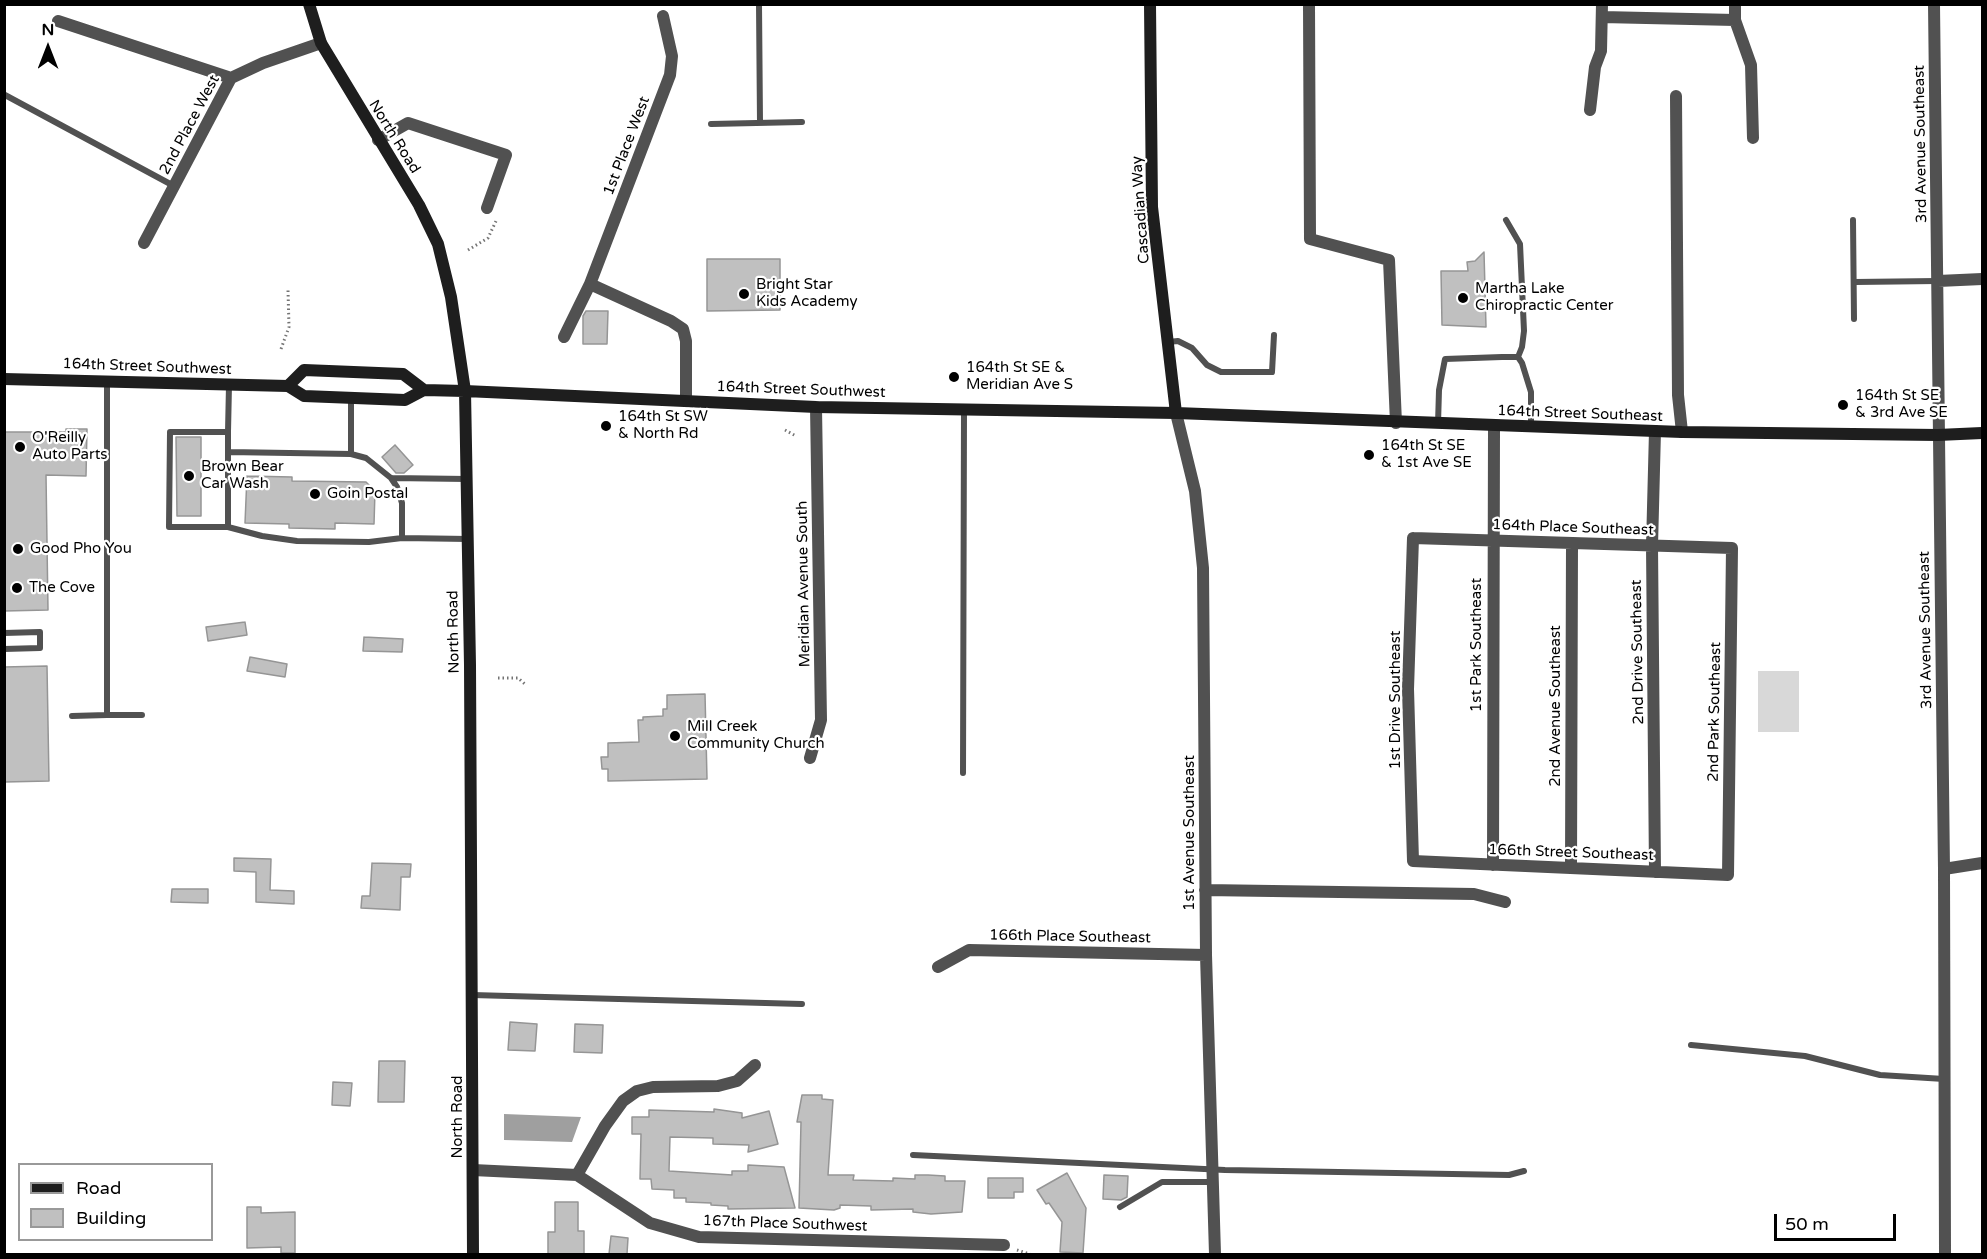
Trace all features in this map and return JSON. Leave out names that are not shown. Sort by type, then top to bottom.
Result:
[{"type":"main road","points":[[309,4],[321,43]]},
{"type":"main road","name":"Cascadian Way","points":[[1150,4],[1152,207],[1176,414]]},
{"type":"main road","name":"North Road","points":[[321,43],[419,205],[438,244],[451,297],[465,391],[473,1254]]},
{"type":"main road","points":[[288,386],[304,370],[404,374],[424,390]]},
{"type":"main road","name":"164th Street Southwest","points":[[4,379],[288,386],[304,396],[405,400],[424,390],[816,407],[1176,414]]},
{"type":"main road","name":"164th Street Southeast","points":[[1176,414],[1682,432],[1938,435],[1983,433]]},
{"type":"street","points":[[1309,4],[1310,239],[1389,260],[1396,423]]},
{"type":"street","points":[[1735,4],[1735,20],[1751,65],[1753,138]]},
{"type":"street","name":"3rd Avenue Southeast","points":[[1935,4],[1944,869],[1945,1254]]},
{"type":"street","points":[[1590,110],[1594,66],[1601,51],[1602,11],[1735,20]]},
{"type":"street","name":"1st Place West","points":[[564,337],[590,284],[670,75],[672,56],[663,15]]},
{"type":"street","points":[[58,21],[231,78]]},
{"type":"street","name":"2nd Place West","points":[[144,243],[231,78],[263,63],[321,43]]},
{"type":"street","points":[[1676,96],[1678,395],[1682,432]]},
{"type":"street","points":[[378,140],[408,123],[506,155],[487,208]]},
{"type":"street","points":[[1938,281],[1983,279]]},
{"type":"street","points":[[590,284],[671,321],[683,329],[686,341],[686,400]]},
{"type":"street","name":"Meridian Avenue South","points":[[810,758],[821,720],[816,407]]},
{"type":"street","name":"1st Avenue Southeast","points":[[1176,414],[1195,491],[1203,568],[1206,955],[1215,1254]]},
{"type":"street","name":"1st Park Southeast","points":[[1493,865],[1494,426]]},
{"type":"street","name":"2nd Drive Southeast","points":[[1655,431],[1652,546],[1655,872]]},
{"type":"street","name":"164th Place Southeast","points":[[1413,538],[1732,548]]},
{"type":"street","name":"1st Drive Southeast","points":[[1413,538],[1408,689],[1413,861]]},
{"type":"street","name":"2nd Avenue Southeast","points":[[1571,868],[1572,543]]},
{"type":"street","name":"2nd Park Southeast","points":[[1728,875],[1732,548]]},
{"type":"street","name":"166th Street Southeast","points":[[1413,861],[1728,875]]},
{"type":"street","points":[[1944,869],[1983,863]]},
{"type":"street","points":[[1205,890],[1474,894],[1505,902]]},
{"type":"street","name":"166th Place Southeast","points":[[938,968],[969,950],[1206,955]]},
{"type":"street","points":[[473,1170],[577,1175],[605,1126],[623,1101],[637,1091],[653,1087],[718,1086],[737,1081],[755,1065]]},
{"type":"street","name":"167th Place Southwest","points":[[577,1175],[650,1224],[699,1237],[1004,1245]]},
{"type":"lane","points":[[759,4],[760,123]]},
{"type":"lane","points":[[5,95],[174,186]]},
{"type":"lane","points":[[711,124],[802,122]]},
{"type":"lane","points":[[1506,220],[1520,244],[1524,331],[1518,357]]},
{"type":"lane","points":[[1853,220],[1854,319]]},
{"type":"lane","points":[[1855,282],[1938,281]]},
{"type":"lane","points":[[1168,342],[1178,341],[1192,348],[1208,365],[1221,372],[1272,372],[1274,335]]},
{"type":"lane","points":[[1438,424],[1439,390],[1445,359],[1518,357]]},
{"type":"lane","points":[[1518,357],[1531,392],[1532,427]]},
{"type":"lane","points":[[107,381],[107,715]]},
{"type":"lane","points":[[228,527],[229,385]]},
{"type":"lane","points":[[351,397],[351,454]]},
{"type":"lane","points":[[963,773],[964,410]]},
{"type":"lane","points":[[228,432],[170,432],[169,527],[228,527],[297,541],[369,542],[402,538],[468,540]]},
{"type":"lane","points":[[228,452],[351,454],[366,458],[392,478],[398,487],[402,503],[402,538]]},
{"type":"lane","points":[[392,478],[467,479]]},
{"type":"lane","points":[[4,633],[40,632],[40,648],[4,649]]},
{"type":"lane","points":[[72,716],[142,715]]},
{"type":"lane","points":[[472,996],[802,1004]]},
{"type":"lane","points":[[1691,1045],[1805,1056],[1880,1075],[1944,1079]]},
{"type":"lane","points":[[913,1155],[1426,1175],[1509,1175],[1524,1171]]},
{"type":"lane","points":[[1120,1207],[1162,1182],[1213,1182]]},
{"type":"path","points":[[468,250],[488,238],[497,219]]},
{"type":"path","points":[[281,349],[289,327],[288,290]]},
{"type":"path","points":[[785,430],[796,436]]},
{"type":"path","points":[[498,678],[518,678],[526,686]]},
{"type":"shaded area","points":[[1758,671],[1799,671],[1799,732],[1758,732]]},
{"type":"shaded area","points":[[504,1114],[581,1117],[572,1142],[504,1140]]},
{"type":"building","name":"Martha Lake Chiropractic Center","points":[[1484,252],[1486,327],[1442,325],[1441,271],[1468,271],[1467,262],[1475,261]]},
{"type":"building","points":[[707,259],[780,259],[780,310],[707,311]]},
{"type":"building","points":[[586,311],[608,311],[607,344],[583,344],[583,316]]},
{"type":"building","points":[[66,429],[87,429],[86,476],[46,475],[48,610],[4,611],[4,432],[66,432]]},
{"type":"building","name":"Brown Bear Car Wash","points":[[176,437],[201,437],[201,516],[177,516]]},
{"type":"building","points":[[395,445],[413,465],[404,473],[396,473],[382,457]]},
{"type":"building","points":[[247,476],[292,477],[292,481],[366,482],[375,491],[374,524],[335,523],[335,529],[289,528],[289,524],[245,523]]},
{"type":"building","points":[[245,622],[247,635],[208,641],[206,627]]},
{"type":"building","points":[[364,637],[403,639],[402,652],[363,651]]},
{"type":"building","points":[[250,657],[287,664],[285,677],[247,671]]},
{"type":"building","points":[[47,666],[49,781],[4,782],[4,667]]},
{"type":"building","name":"Mill Creek Community Church","points":[[705,694],[707,779],[608,781],[608,769],[602,769],[601,757],[608,757],[608,743],[639,742],[638,720],[643,720],[643,717],[663,716],[663,709],[667,709],[667,695]]},
{"type":"building","points":[[234,858],[271,859],[270,890],[294,891],[294,904],[256,902],[256,872],[234,871]]},
{"type":"building","points":[[372,863],[411,864],[410,877],[401,877],[400,910],[361,908],[362,896],[370,896]]},
{"type":"building","points":[[172,889],[208,889],[208,903],[171,902]]},
{"type":"building","points":[[510,1022],[537,1024],[535,1051],[508,1050]]},
{"type":"building","points":[[575,1024],[603,1025],[602,1053],[574,1052]]},
{"type":"building","points":[[379,1061],[405,1061],[404,1102],[378,1102]]},
{"type":"building","points":[[333,1082],[352,1083],[350,1106],[332,1105]]},
{"type":"building","points":[[802,1095],[822,1095],[822,1099],[833,1100],[828,1175],[854,1175],[853,1180],[893,1181],[893,1178],[915,1179],[915,1175],[928,1175],[945,1176],[945,1181],[965,1181],[962,1212],[931,1214],[913,1212],[913,1209],[871,1210],[871,1206],[840,1205],[840,1208],[834,1210],[799,1208],[801,1122],[797,1122]]},
{"type":"building","points":[[714,1109],[742,1113],[742,1118],[769,1111],[778,1144],[748,1152],[749,1145],[713,1144],[713,1138],[670,1137],[669,1171],[732,1175],[732,1171],[748,1171],[748,1165],[784,1167],[795,1208],[728,1209],[728,1206],[711,1205],[711,1203],[686,1202],[686,1198],[674,1198],[674,1190],[652,1189],[651,1179],[640,1179],[641,1134],[632,1134],[632,1117],[649,1117],[649,1110],[714,1112]]},
{"type":"building","points":[[1067,1173],[1086,1208],[1083,1253],[1060,1252],[1062,1222],[1037,1190]]},
{"type":"building","points":[[1104,1175],[1128,1176],[1127,1197],[1121,1200],[1103,1199]]},
{"type":"building","points":[[988,1178],[1023,1178],[1023,1192],[1014,1192],[1014,1198],[988,1198]]},
{"type":"building","points":[[555,1202],[578,1202],[578,1231],[584,1231],[584,1254],[548,1254],[548,1232],[555,1232]]},
{"type":"building","points":[[247,1207],[261,1207],[261,1213],[295,1212],[295,1253],[281,1253],[281,1247],[247,1248]]},
{"type":"building","points":[[611,1236],[628,1238],[627,1254],[609,1254]]},
{"type":"place","name":"Bright Star Kids Academy","points":[[744,294]]},
{"type":"place","name":"Martha Lake Chiropractic Center","points":[[1463,298]]},
{"type":"place","name":"164th St SE & Meridian Ave S","points":[[954,377]]},
{"type":"place","name":"164th St SE & 3rd Ave SE","points":[[1843,405]]},
{"type":"place","name":"164th St SW & North Rd","points":[[606,426]]},
{"type":"place","name":"O'Reilly Auto Parts","points":[[20,447]]},
{"type":"place","name":"164th St SE & 1st Ave SE","points":[[1369,455]]},
{"type":"place","name":"Brown Bear Car Wash","points":[[189,476]]},
{"type":"place","name":"Goin Postal","points":[[315,494]]},
{"type":"place","name":"Good Pho You","points":[[18,549]]},
{"type":"place","name":"The Cove","points":[[17,588]]},
{"type":"place","name":"Mill Creek Community Church","points":[[675,736]]}]
